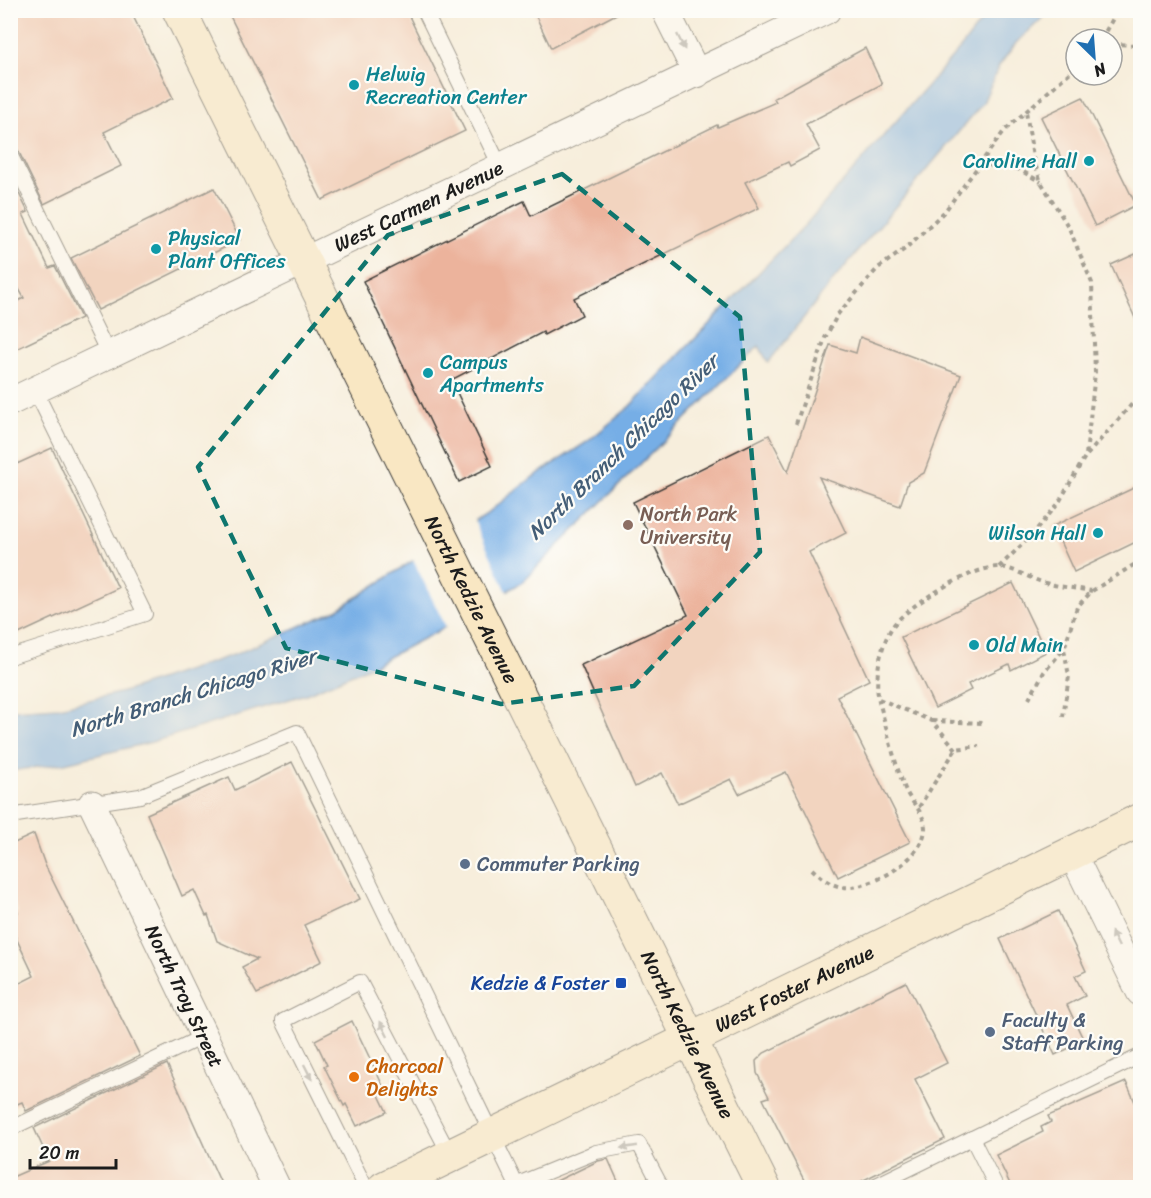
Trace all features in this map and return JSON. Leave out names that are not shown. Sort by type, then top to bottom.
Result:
[{"type":"main road","name":"North Kedzie Avenue","points":[[179,10],[764,1188]]},
{"type":"main road","name":"West Foster Avenue","points":[[384,1188],[1140,820]]},
{"type":"street","points":[[665,10],[697,74]]},
{"type":"street","name":"West Carmen Avenue","points":[[10,402],[827,10]]},
{"type":"street","name":"North Troy Street","points":[[92,804],[277,1188]]},
{"type":"street","points":[[1072,853],[1140,992]]},
{"type":"lane","points":[[424,10],[501,168]]},
{"type":"lane","points":[[10,154],[109,355]]},
{"type":"lane","points":[[10,657],[145,614],[35,390]]},
{"type":"lane","points":[[10,816],[140,796],[297,732],[518,1186],[597,1152],[639,1144],[662,1188]]},
{"type":"lane","points":[[366,1188],[283,1021],[360,982],[450,1155]]},
{"type":"lane","points":[[10,1129],[204,1036]]},
{"type":"lane","points":[[870,1188],[1140,1056]]},
{"type":"lane","points":[[972,1138],[997,1188]]},
{"type":"path","points":[[1108,27],[1118,10]]},
{"type":"path","points":[[1124,44],[1140,45]]},
{"type":"path","points":[[796,424],[825,338],[838,314],[878,268],[905,249],[945,211],[1005,130],[1064,78]]},
{"type":"path","points":[[1026,111],[1033,158],[1041,182],[1069,228],[1092,283],[1095,373],[1086,455]]},
{"type":"path","points":[[979,164],[1018,169],[1041,182]]},
{"type":"path","points":[[812,869],[822,879],[842,887],[859,886],[883,877],[917,850],[925,832],[924,818],[907,793],[879,699],[878,674],[885,645],[893,626],[903,615],[955,581],[999,567],[1031,536],[1058,504],[1086,455],[1140,395]]},
{"type":"path","points":[[1029,699],[1044,672],[1064,649],[1077,607],[1092,591],[1140,561]]},
{"type":"path","points":[[999,567],[1044,583],[1092,591]]},
{"type":"path","points":[[1063,717],[1068,676],[1064,649]]},
{"type":"path","points":[[879,699],[932,721],[982,723]]},
{"type":"path","points":[[932,721],[956,749]]},
{"type":"path","points":[[918,807],[956,749],[978,746]]},
{"type":"highlighted area","points":[[562,174],[740,317],[760,552],[634,686],[501,704],[286,648],[198,467],[388,235]]},
{"type":"water","name":"North Branch Chicago River","points":[[989,11],[1050,11],[1016,43],[999,66],[983,103],[831,283],[768,363],[759,346],[521,583],[438,631],[369,667],[306,694],[152,742],[65,763],[11,771],[11,710],[59,707],[123,692],[236,654],[337,610],[490,511],[533,477],[587,442],[627,409],[806,224],[963,45]]},
{"type":"pier","points":[[473,518],[508,594],[447,629],[412,558]]},
{"type":"building","points":[[10,10],[130,10],[173,98],[104,132],[121,166],[44,204],[18,150],[10,145]]},
{"type":"building","name":"Helwig Recreation Center","points":[[227,10],[406,10],[465,131],[322,200]]},
{"type":"building","points":[[533,10],[624,10],[551,48]]},
{"type":"building","points":[[865,48],[882,84],[806,124],[820,150],[790,166],[788,162],[745,182],[759,208],[574,298],[582,315],[544,335],[543,332],[451,380],[492,466],[459,482],[363,281],[524,201],[531,216],[717,125],[718,127],[776,102],[774,98]]},
{"type":"building","name":"Caroline Hall","points":[[1083,97],[1136,205],[1095,226],[1041,117]]},
{"type":"building","points":[[10,175],[28,212],[23,214],[49,268],[55,266],[81,318],[10,352],[10,305],[24,298],[10,273]]},
{"type":"building","name":"Physical Plant Offices","points":[[214,188],[240,240],[98,310],[71,258]]},
{"type":"building","points":[[1140,252],[1140,329],[1111,265]]},
{"type":"building","points":[[860,337],[961,375],[924,473],[908,482],[900,506],[819,477],[846,533],[809,552],[869,680],[837,696],[910,842],[838,877],[786,772],[739,794],[731,779],[678,804],[662,773],[635,787],[581,665],[688,615],[633,502],[769,435],[788,472],[830,345],[856,353]]},
{"type":"building","points":[[52,448],[118,588],[10,638],[10,467]]},
{"type":"building","name":"Wilson Hall","points":[[1140,485],[1140,540],[1074,572],[1053,526]]},
{"type":"building","name":"Old Main","points":[[1013,583],[1046,652],[1011,670],[1009,664],[968,684],[971,690],[935,708],[901,637]]},
{"type":"building","points":[[292,762],[360,899],[304,925],[322,961],[257,994],[242,967],[257,959],[217,941],[208,915],[206,916],[194,890],[182,896],[147,814],[229,777],[235,790]]},
{"type":"building","points":[[34,834],[45,865],[140,1056],[26,1111],[22,1102],[10,1107],[10,988],[34,976],[10,925],[10,915],[18,912],[10,895],[10,845]]},
{"type":"building","points":[[1058,911],[1086,971],[1075,976],[1085,996],[1067,1005],[1084,1041],[1055,1055],[1000,939]]},
{"type":"building","points":[[906,982],[947,1063],[915,1079],[945,1139],[848,1188],[808,1188],[763,1099],[769,1097],[757,1073],[756,1061],[764,1053]]},
{"type":"building","name":"Charcoal Delights","points":[[352,1021],[384,1088],[377,1091],[387,1112],[357,1126],[324,1066],[327,1065],[315,1040]]},
{"type":"building","points":[[167,1064],[223,1188],[10,1188],[10,1178],[49,1161],[34,1128]]},
{"type":"building","points":[[1126,1082],[1140,1113],[1140,1188],[1012,1188],[996,1155],[1043,1132],[1041,1127],[1051,1122],[1048,1116]]},
{"type":"building","points":[[608,1159],[621,1188],[542,1188],[598,1161]]},
{"type":"place","name":"Helwig Recreation Center","points":[[354,85]]},
{"type":"place","name":"Caroline Hall","points":[[1089,161]]},
{"type":"place","name":"Physical Plant Offices","points":[[156,249]]},
{"type":"place","name":"Campus Apartments","points":[[428,373]]},
{"type":"place","name":"North Park University","points":[[628,525]]},
{"type":"place","name":"Wilson Hall","points":[[1098,533]]},
{"type":"place","name":"Old Main","points":[[974,645]]},
{"type":"place","name":"Commuter Parking","points":[[465,864]]},
{"type":"place","name":"Kedzie & Foster","points":[[621,983]]},
{"type":"place","name":"Faculty & Staff Parking","points":[[990,1032]]},
{"type":"place","name":"Charcoal Delights","points":[[354,1077]]}]
